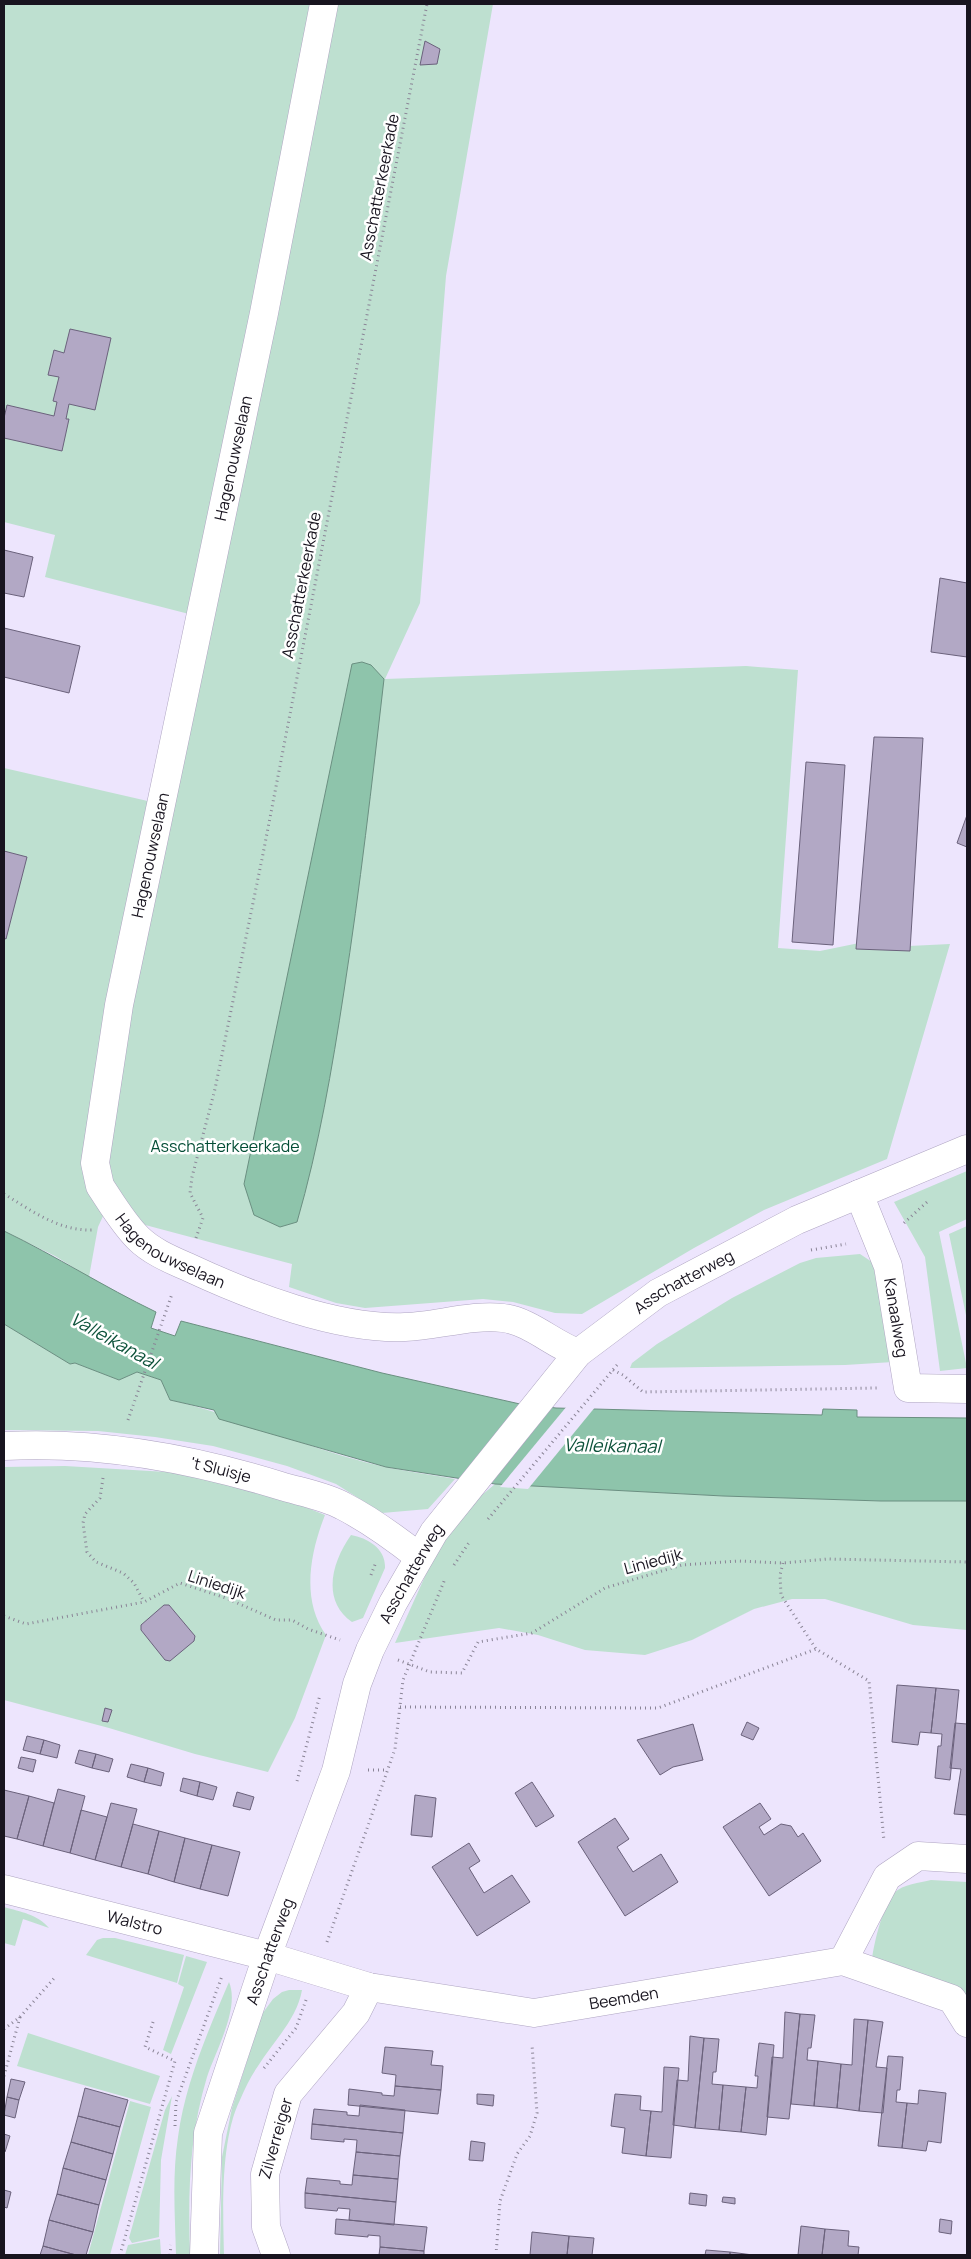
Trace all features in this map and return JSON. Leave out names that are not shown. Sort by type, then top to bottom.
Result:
[{"type":"street","name":"Hagenouwselaan","points":[[324,4],[264,313],[119,1005],[95,1163],[100,1186],[138,1239],[165,1257],[253,1294],[309,1313],[368,1325],[404,1327],[480,1318],[504,1318],[525,1324],[578,1353]]},
{"type":"street","name":"Asschatterweg","points":[[204,2255],[208,2133],[267,1956],[336,1772],[357,1684],[370,1650],[419,1556],[459,1498],[578,1353],[658,1293],[797,1220],[967,1149]]},
{"type":"street","name":"Kanaalweg","points":[[859,1194],[888,1266],[908,1388]]},
{"type":"street","points":[[908,1388],[967,1389]]},
{"type":"street","name":"'t Sluisje","points":[[4,1446],[43,1444],[118,1449],[229,1470],[342,1505],[391,1535],[419,1556]]},
{"type":"street","points":[[843,1961],[888,1876],[918,1856],[967,1859]]},
{"type":"street","name":"Walstro","points":[[4,1889],[267,1956]]},
{"type":"street","name":"Beemden","points":[[267,1956],[369,1986],[534,2013],[843,1961],[952,1999],[967,2023]]},
{"type":"street","name":"Zilverreiger","points":[[276,2255],[266,2227],[265,2174],[288,2094],[356,2013],[369,1986]]},
{"type":"path","name":"Asschatterkeerkade","points":[[200,1228],[203,1218],[190,1193],[192,1177],[214,1089],[262,863],[427,4]]},
{"type":"path","points":[[4,1194],[59,1226],[72,1229],[120,1230],[126,1224]]},
{"type":"path","points":[[809,1250],[848,1244],[876,1235],[903,1223],[930,1199]]},
{"type":"path","points":[[138,1389],[164,1315]]},
{"type":"path","points":[[482,1526],[623,1359]]},
{"type":"path","points":[[613,1370],[623,1374],[643,1392],[908,1388]]},
{"type":"path","points":[[102,1490],[100,1498],[85,1514],[84,1528],[87,1552],[96,1562],[123,1574],[134,1583],[144,1602]]},
{"type":"path","name":"Asschatterweg","points":[[452,1568],[475,1533]]},
{"type":"path","name":"Liniedijk","points":[[410,1664],[430,1672],[462,1673],[478,1642],[532,1633],[604,1588],[682,1565],[738,1561],[783,1563],[828,1559],[967,1562]]},
{"type":"path","points":[[783,1563],[780,1575],[781,1595],[816,1649],[869,1681],[888,1876]]},
{"type":"path","name":"Asschatterweg","points":[[410,1664],[448,1574]]},
{"type":"path","name":"Liniedijk","points":[[4,1616],[26,1624],[144,1602],[180,1583],[226,1598],[276,1620],[292,1620],[308,1629],[333,1638]]},
{"type":"path","points":[[400,1707],[658,1708],[816,1649]]},
{"type":"path","points":[[4,2029],[20,2017],[56,1976]]},
{"type":"path","points":[[496,2255],[500,2201],[517,2154],[530,2136],[537,2113],[532,2056],[534,2013]]},
{"type":"path","points":[[4,2076],[20,2017]]},
{"type":"path","points":[[120,2255],[175,2061],[145,2047],[154,2019]]},
{"type":"green space","points":[[4,4],[312,4],[291,127],[189,614],[45,577],[55,535],[4,522]]},
{"type":"green space","points":[[333,4],[493,4],[446,276],[420,603],[385,679],[746,666],[798,670],[778,948],[820,951],[864,942],[909,946],[950,944],[887,1159],[764,1210],[694,1248],[582,1314],[555,1313],[513,1302],[483,1299],[365,1308],[336,1303],[289,1287],[292,1264],[104,1214],[98,1227],[89,1277],[55,1256],[4,1231],[4,768],[152,802],[89,1176],[113,1181],[104,1163],[126,1008]]},
{"type":"green space","points":[[967,1171],[967,1219],[939,1232],[967,1368],[940,1371],[925,1257],[894,1202]]},
{"type":"green space","points":[[967,1226],[967,1320],[949,1234]]},
{"type":"green space","points":[[860,1254],[872,1262],[882,1291],[893,1362],[845,1365],[630,1368],[632,1363],[657,1344],[732,1298],[800,1263],[816,1258]]},
{"type":"green space","points":[[4,1324],[70,1364],[75,1363],[119,1380],[137,1372],[161,1380],[170,1400],[217,1413],[308,1445],[366,1462],[455,1479],[428,1509],[382,1513],[336,1484],[287,1466],[213,1446],[98,1431],[4,1430]]},
{"type":"green space","points":[[65,1466],[184,1473],[263,1490],[325,1515],[315,1545],[310,1576],[313,1607],[326,1635],[295,1718],[268,1772],[195,1754],[109,1728],[4,1700],[4,1467]]},
{"type":"green space","points":[[495,1484],[723,1496],[881,1501],[967,1501],[967,1630],[913,1625],[825,1599],[792,1599],[754,1609],[692,1640],[645,1655],[585,1650],[538,1635],[499,1628],[395,1643],[431,1563],[463,1511]]},
{"type":"green space","points":[[351,1535],[364,1539],[375,1546],[385,1561],[385,1568],[363,1618],[352,1622],[342,1613],[336,1603],[333,1592],[335,1569],[344,1546]]},
{"type":"green space","points":[[931,1880],[967,1882],[967,1996],[943,1982],[872,1959],[877,1934],[886,1906],[894,1893],[907,1886]]},
{"type":"green space","points":[[4,1907],[34,1917],[49,1928],[23,1919],[15,1946],[4,1943]]},
{"type":"green space","points":[[115,1938],[184,1955],[177,1983],[86,1955],[97,1940]]},
{"type":"green space","points":[[186,1956],[207,1962],[171,2054],[163,2050],[184,1987],[178,1984]]},
{"type":"green space","points":[[229,1982],[232,1992],[226,2029],[207,2077],[196,2121],[190,2187],[190,2255],[176,2255],[175,2166],[181,2117],[198,2058]]},
{"type":"green space","points":[[302,1990],[295,2011],[253,2074],[234,2116],[229,2135],[224,2176],[224,2255],[220,2255],[222,2157],[232,2108],[262,2014],[273,1999],[282,1992]]},
{"type":"green space","points":[[28,2033],[160,2076],[150,2104],[17,2066]]},
{"type":"green space","points":[[172,2096],[161,2160],[159,2237],[132,2243],[129,2238],[165,2110]]},
{"type":"green space","points":[[130,2101],[151,2107],[110,2255],[88,2255]]},
{"type":"green space","points":[[160,2239],[161,2255],[125,2255],[128,2245]]},
{"type":"water","points":[[362,662],[371,665],[384,679],[350,952],[330,1078],[305,1193],[297,1222],[280,1227],[254,1215],[244,1184],[352,664]]},
{"type":"water","name":"Valleikanaal","points":[[4,1231],[156,1312],[151,1328],[175,1336],[181,1321],[382,1373],[520,1404],[556,1408],[822,1415],[823,1409],[857,1410],[857,1417],[967,1418],[967,1501],[881,1501],[723,1496],[495,1484],[386,1467],[219,1419],[214,1410],[170,1400],[161,1380],[137,1372],[119,1380],[75,1363],[70,1364],[4,1324]]},
{"type":"pier","points":[[567,1406],[596,1406],[528,1489],[500,1487]]},
{"type":"building","points":[[425,41],[440,49],[437,64],[420,65]]},
{"type":"building","points":[[70,329],[111,338],[95,410],[69,404],[66,419],[69,419],[62,451],[4,438],[4,418],[7,405],[54,416],[57,402],[53,401],[59,377],[48,375],[54,350],[64,353]]},
{"type":"building","points":[[4,550],[33,557],[24,597],[4,593]]},
{"type":"building","points":[[940,578],[967,583],[967,657],[931,652]]},
{"type":"building","points":[[4,628],[80,646],[69,693],[4,677]]},
{"type":"building","points":[[874,737],[923,738],[910,951],[856,949]]},
{"type":"building","points":[[806,762],[845,765],[833,945],[792,942]]},
{"type":"building","points":[[967,815],[967,847],[957,843]]},
{"type":"building","points":[[4,851],[27,857],[6,939],[4,938]]},
{"type":"building","points":[[164,1605],[169,1605],[195,1636],[194,1641],[170,1661],[165,1660],[141,1630],[141,1625]]},
{"type":"building","points":[[897,1685],[936,1688],[931,1733],[920,1732],[918,1745],[892,1742]]},
{"type":"building","points":[[936,1688],[959,1690],[950,1780],[935,1778],[938,1746],[941,1746],[942,1734],[931,1733]]},
{"type":"building","points":[[105,1708],[112,1710],[108,1722],[102,1721]]},
{"type":"building","points":[[747,1722],[759,1728],[753,1740],[741,1735]]},
{"type":"building","points":[[955,1723],[967,1724],[967,1815],[954,1814],[961,1769],[950,1768]]},
{"type":"building","points":[[693,1724],[703,1760],[673,1767],[660,1775],[637,1740]]},
{"type":"building","points":[[27,1736],[44,1740],[40,1754],[23,1750]]},
{"type":"building","points":[[44,1740],[60,1745],[57,1758],[40,1754]]},
{"type":"building","points":[[79,1750],[96,1754],[92,1768],[75,1763]]},
{"type":"building","points":[[96,1754],[113,1759],[109,1772],[92,1768]]},
{"type":"building","points":[[21,1757],[36,1760],[33,1772],[18,1768]]},
{"type":"building","points":[[131,1764],[148,1768],[144,1782],[127,1777]]},
{"type":"building","points":[[148,1768],[164,1773],[161,1786],[144,1782]]},
{"type":"building","points":[[183,1778],[200,1782],[197,1796],[180,1791]]},
{"type":"building","points":[[200,1782],[217,1787],[213,1800],[197,1796]]},
{"type":"building","points":[[532,1782],[554,1816],[536,1827],[515,1793]]},
{"type":"building","points":[[58,1789],[85,1796],[70,1853],[43,1846]]},
{"type":"building","points":[[4,1790],[29,1796],[17,1839],[4,1836]]},
{"type":"building","points":[[237,1792],[254,1797],[250,1810],[233,1806]]},
{"type":"building","points":[[415,1795],[436,1798],[432,1837],[411,1835]]},
{"type":"building","points":[[29,1796],[54,1803],[43,1846],[17,1839]]},
{"type":"building","points":[[111,1803],[137,1809],[121,1867],[95,1860]]},
{"type":"building","points":[[760,1803],[771,1819],[759,1827],[764,1835],[781,1824],[791,1826],[798,1837],[803,1833],[821,1861],[769,1896],[723,1827]]},
{"type":"building","points":[[81,1810],[107,1817],[95,1860],[70,1853]]},
{"type":"building","points":[[615,1818],[629,1839],[617,1847],[633,1872],[661,1854],[678,1882],[625,1916],[578,1842]]},
{"type":"building","points":[[133,1824],[159,1831],[148,1874],[121,1867]]},
{"type":"building","points":[[159,1831],[185,1838],[174,1882],[148,1874]]},
{"type":"building","points":[[185,1838],[212,1845],[200,1889],[174,1882]]},
{"type":"building","points":[[469,1843],[480,1861],[469,1868],[484,1893],[512,1875],[530,1902],[477,1936],[432,1867]]},
{"type":"building","points":[[212,1845],[240,1852],[228,1896],[200,1889]]},
{"type":"building","points":[[785,2012],[800,2014],[789,2119],[767,2117],[772,2057],[783,2058]]},
{"type":"building","points":[[800,2014],[815,2015],[811,2048],[808,2048],[807,2060],[818,2061],[814,2106],[791,2104]]},
{"type":"building","points":[[854,2019],[868,2020],[859,2111],[837,2108],[841,2064],[852,2065]]},
{"type":"building","points":[[868,2020],[883,2022],[876,2067],[887,2068],[883,2113],[859,2111]]},
{"type":"building","points":[[690,2036],[704,2038],[695,2128],[673,2125],[677,2080],[688,2081]]},
{"type":"building","points":[[704,2038],[719,2039],[716,2072],[713,2072],[712,2084],[723,2085],[719,2130],[695,2128]]},
{"type":"building","points":[[759,2043],[774,2045],[766,2135],[741,2132],[746,2087],[757,2088],[758,2076],[755,2076]]},
{"type":"building","points":[[385,2047],[433,2051],[431,2065],[443,2066],[441,2090],[395,2086],[396,2075],[382,2073]]},
{"type":"building","points":[[888,2056],[903,2057],[900,2090],[897,2090],[896,2102],[907,2103],[902,2148],[878,2146]]},
{"type":"building","points":[[818,2061],[841,2064],[837,2108],[814,2106]]},
{"type":"building","points":[[664,2067],[679,2068],[671,2158],[646,2156],[651,2111],[662,2112]]},
{"type":"building","points":[[11,2079],[25,2082],[19,2100],[7,2097]]},
{"type":"building","points":[[723,2085],[746,2087],[741,2132],[719,2130]]},
{"type":"building","points":[[395,2086],[441,2090],[438,2114],[348,2105],[349,2089],[394,2096]]},
{"type":"building","points":[[85,2088],[128,2100],[120,2127],[78,2116]]},
{"type":"building","points":[[919,2090],[946,2093],[941,2143],[928,2141],[926,2151],[902,2148],[907,2103],[918,2104]]},
{"type":"building","points":[[477,2094],[494,2095],[493,2106],[477,2104]]},
{"type":"building","points":[[615,2094],[641,2096],[640,2110],[651,2111],[646,2156],[622,2153],[625,2128],[611,2126]]},
{"type":"building","points":[[7,2097],[19,2100],[15,2118],[4,2115]]},
{"type":"building","points":[[360,2105],[405,2110],[403,2133],[312,2124],[314,2109],[347,2112],[347,2115],[359,2116]]},
{"type":"building","points":[[78,2116],[120,2127],[113,2154],[71,2142]]},
{"type":"building","points":[[312,2124],[403,2133],[400,2156],[356,2152],[357,2140],[344,2139],[344,2142],[311,2139]]},
{"type":"building","points":[[4,2134],[10,2136],[5,2152],[4,2152]]},
{"type":"building","points":[[471,2141],[485,2143],[483,2161],[469,2160]]},
{"type":"building","points":[[71,2142],[113,2154],[106,2180],[63,2168]]},
{"type":"building","points":[[356,2152],[400,2156],[398,2179],[353,2175]]},
{"type":"building","points":[[63,2168],[106,2180],[99,2205],[57,2194]]},
{"type":"building","points":[[353,2175],[398,2179],[396,2202],[305,2193],[307,2178],[340,2181],[340,2184],[352,2185]]},
{"type":"building","points":[[4,2190],[11,2192],[7,2208],[4,2207]]},
{"type":"building","points":[[305,2193],[396,2202],[394,2225],[349,2220],[350,2209],[338,2208],[337,2211],[305,2208]]},
{"type":"building","points":[[690,2193],[707,2195],[706,2206],[689,2204]]},
{"type":"building","points":[[57,2194],[99,2205],[93,2232],[49,2220]]},
{"type":"building","points":[[723,2197],[735,2198],[735,2204],[722,2202]]},
{"type":"building","points":[[336,2219],[427,2227],[424,2251],[380,2247],[380,2236],[368,2235],[368,2237],[335,2234]]},
{"type":"building","points":[[940,2219],[952,2221],[951,2234],[939,2232]]},
{"type":"building","points":[[49,2220],[93,2232],[86,2255],[76,2255],[43,2246]]},
{"type":"building","points":[[801,2226],[825,2229],[822,2255],[798,2255]]},
{"type":"building","points":[[825,2229],[849,2231],[848,2246],[859,2247],[858,2255],[822,2255]]},
{"type":"building","points":[[532,2232],[569,2236],[567,2255],[530,2255]]},
{"type":"building","points":[[569,2236],[594,2238],[592,2255],[567,2255]]},
{"type":"building","points":[[43,2246],[76,2255],[40,2255]]},
{"type":"building","points":[[380,2247],[424,2251],[424,2255],[379,2255]]},
{"type":"building","points":[[706,2250],[730,2252],[730,2255],[705,2255]]},
{"type":"building","points":[[730,2252],[753,2255],[730,2255]]}]
